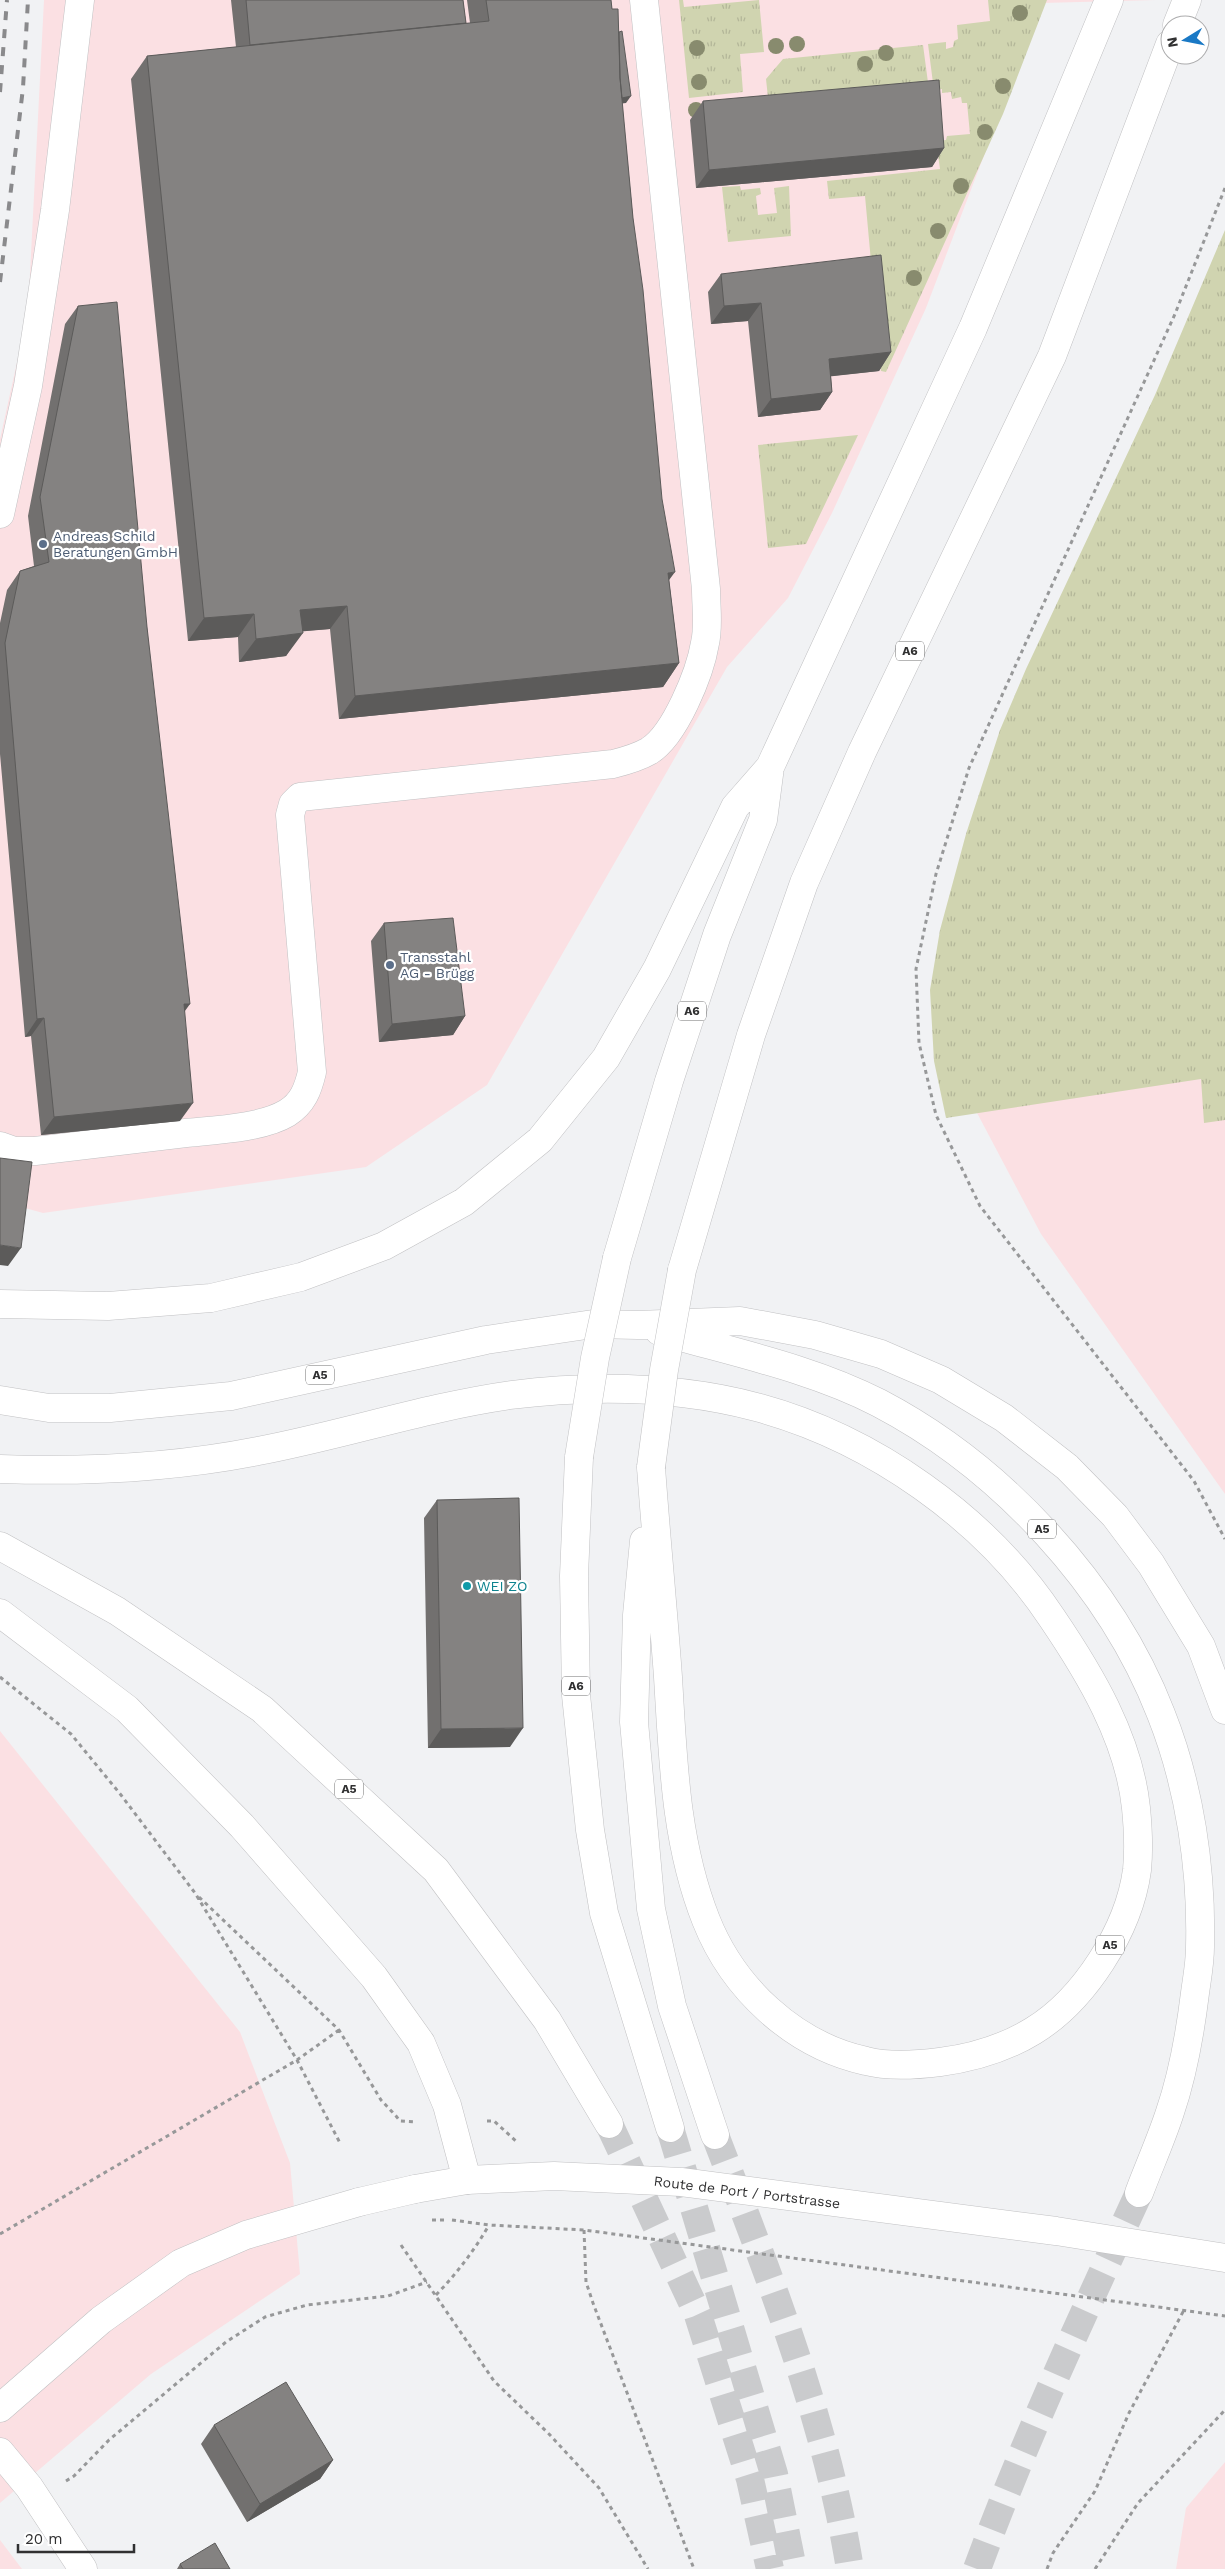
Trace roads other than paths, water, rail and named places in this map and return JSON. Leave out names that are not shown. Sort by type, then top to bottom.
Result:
[{"type":"main road","points":[[0,514],[28,386],[54,220],[80,0]]},
{"type":"main road","points":[[0,1146],[14,1150],[35,1151],[225,1129],[269,1120],[286,1113],[299,1103],[307,1091],[312,1072],[290,815],[293,804],[300,797],[612,764],[633,759],[650,750],[673,724],[700,664],[706,642],[706,598],[644,0]]},
{"type":"main road","name":"A6","points":[[670,2128],[604,1913],[590,1830],[576,1695],[574,1576],[579,1457],[595,1358],[616,1258],[669,1080],[717,935],[763,820],[770,767],[973,328],[1109,0]]},
{"type":"main road","points":[[1181,15],[1187,0]]},
{"type":"main road","name":"A6","points":[[714,2135],[672,2006],[652,1908],[634,1722],[637,1615],[651,1467],[664,1370],[682,1270],[751,1035],[804,884],[862,752],[1052,356],[1162,65]]},
{"type":"main road","points":[[0,1304],[108,1306],[211,1298],[301,1277],[374,1249],[464,1202],[540,1140],[606,1058],[656,969],[735,807],[770,767]]},
{"type":"main road","name":"A5","points":[[0,1400],[49,1408],[110,1408],[231,1396],[486,1340],[593,1324],[638,1325],[740,1321],[815,1335],[881,1354],[941,1380],[1004,1418],[1067,1467],[1115,1516],[1152,1564],[1201,1646],[1225,1710]]},
{"type":"main road","name":"A5","points":[[638,1325],[789,1368],[841,1387],[878,1403],[926,1431],[981,1471],[1038,1525],[1082,1576],[1118,1631],[1146,1681],[1162,1715],[1174,1753],[1192,1830],[1199,1900],[1200,1949],[1189,2040],[1170,2112],[1139,2193]]},
{"type":"main road","name":"A5","points":[[0,1469],[83,1471],[170,1466],[260,1451],[505,1396],[579,1388],[646,1391],[715,1398],[762,1408],[822,1431],[870,1453],[923,1487],[966,1521],[1002,1554],[1042,1603],[1082,1662],[1112,1722],[1129,1766],[1136,1806],[1138,1840],[1137,1872],[1127,1906],[1113,1941],[1092,1975],[1078,1993],[1032,2032],[994,2049],[960,2060],[914,2065],[868,2062],[822,2046],[794,2030],[771,2013],[730,1965],[708,1925],[693,1882],[677,1804],[651,1467]]},
{"type":"main road","name":"A5","points":[[0,1546],[117,1611],[262,1709],[436,1870],[546,2020],[609,2124]]},
{"type":"main road","points":[[0,1613],[127,1709],[242,1826],[374,1977],[421,2043],[447,2105],[467,2180]]},
{"type":"main road","name":"Route de Port / Portstrasse","points":[[0,2408],[101,2320],[181,2263],[246,2235],[305,2216],[415,2189],[467,2180],[554,2176],[680,2182],[1056,2231],[1225,2258]]},
{"type":"main road","points":[[0,2452],[29,2487],[83,2569]]},
{"type":"tunnel","points":[[609,2124],[698,2315],[750,2479],[770,2569]]},
{"type":"tunnel","points":[[670,2128],[774,2474],[793,2569]]},
{"type":"tunnel","points":[[715,2135],[756,2241],[811,2403],[840,2513],[850,2569]]},
{"type":"tunnel","points":[[977,2569],[1034,2426],[1139,2193]]},
{"type":"railway","points":[[0,92],[7,0]]},
{"type":"railway","points":[[0,282],[23,88],[28,0]]},
{"type":"place","name":"Andreas Schild Beratungen GmbH","points":[[43,544]]},
{"type":"place","name":"Transstahl AG - Brügg","points":[[390,965]]},
{"type":"place","name":"WEI ZO","points":[[467,1586]]}]
